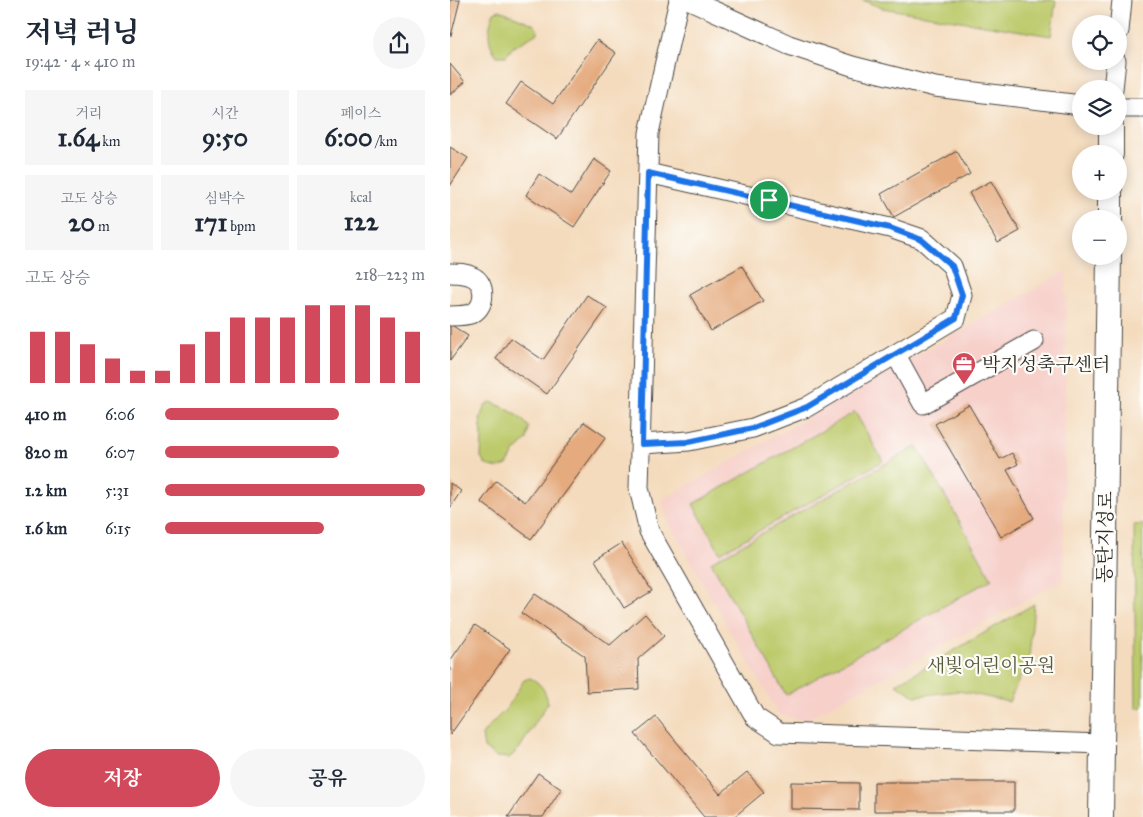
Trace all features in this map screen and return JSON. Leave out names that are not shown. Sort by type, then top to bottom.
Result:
[{"type":"main road","name":"동탄지성로","points":[[1101,817],[1109,265]]},
{"type":"street","points":[[679,0],[649,133],[640,488],[649,531],[755,717],[779,733],[1102,744]]},
{"type":"street","points":[[690,0],[790,45],[852,66],[935,87],[1072,103]]},
{"type":"street","points":[[1121,15],[1122,0]]},
{"type":"street","points":[[1127,108],[1143,108]]},
{"type":"street","points":[[642,444],[688,442],[753,428],[807,407],[956,318],[962,295],[952,266],[922,240],[890,228],[648,173]]},
{"type":"street","points":[[450,273],[463,273],[474,277],[480,282],[483,293],[482,305],[474,312],[465,316],[450,316]]},
{"type":"street","points":[[896,355],[923,404],[1034,341]]},
{"type":"shaded area","name":"박지성축구센터","points":[[1066,271],[1063,580],[805,720],[779,715],[668,522],[662,500]]},
{"type":"green space","points":[[862,0],[1056,0],[1051,36],[882,8]]},
{"type":"green space","points":[[500,10],[533,24],[538,30],[536,34],[513,47],[506,56],[497,56],[493,51],[489,35],[494,12]]},
{"type":"green space","points":[[491,402],[512,412],[529,427],[527,440],[515,451],[507,465],[498,468],[486,465],[481,457],[482,435],[480,419],[485,405]]},
{"type":"green space","points":[[855,412],[883,461],[720,553],[693,504]]},
{"type":"green space","points":[[917,446],[992,579],[786,695],[711,562]]},
{"type":"green space","points":[[1143,524],[1143,707],[1136,708],[1134,525]]},
{"type":"green space","name":"새빛어린이공원","points":[[1034,604],[1029,658],[1009,702],[959,691],[915,696],[896,684]]},
{"type":"green space","points":[[530,678],[542,688],[548,703],[519,749],[509,758],[496,757],[484,748],[482,735],[507,708],[524,680]]},
{"type":"building","points":[[450,0],[460,0],[451,36],[450,36]]},
{"type":"building","points":[[597,40],[616,53],[557,139],[506,104],[521,82],[553,104]]},
{"type":"building","points":[[450,64],[465,82],[450,95]]},
{"type":"building","points":[[450,147],[468,158],[450,186]]},
{"type":"building","points":[[957,151],[970,174],[894,217],[881,194]]},
{"type":"building","points":[[594,159],[611,171],[574,227],[526,195],[539,174],[571,195]]},
{"type":"building","points":[[991,181],[1020,231],[998,243],[969,193]]},
{"type":"building","points":[[742,266],[763,301],[711,331],[690,295]]},
{"type":"building","points":[[587,295],[607,308],[547,394],[496,359],[511,338],[543,360]]},
{"type":"building","points":[[450,324],[468,336],[450,361]]},
{"type":"building","points":[[969,405],[1000,459],[1012,453],[1018,464],[1007,470],[1034,518],[1001,537],[935,424]]},
{"type":"building","points":[[584,422],[606,437],[531,539],[481,502],[496,481],[525,502]]},
{"type":"building","points":[[450,483],[461,491],[450,508]]},
{"type":"building","points":[[622,543],[652,591],[624,608],[595,560]]},
{"type":"building","points":[[535,594],[610,645],[645,614],[664,636],[638,659],[639,689],[587,692],[585,656],[521,613]]},
{"type":"building","points":[[475,625],[510,649],[450,735],[450,661]]},
{"type":"building","points":[[656,717],[720,794],[747,772],[764,792],[734,817],[704,817],[635,734]]},
{"type":"building","points":[[538,773],[561,789],[543,817],[508,817]]},
{"type":"building","points":[[791,782],[859,783],[859,810],[791,809]]},
{"type":"building","points":[[874,782],[1014,782],[1014,811],[874,811]]},
{"type":"place","name":"박지성축구센터","points":[[964,385]]},
{"type":"route","points":[[648,173],[769,200],[890,228],[922,240],[952,266],[962,295],[956,318],[807,407],[753,428],[688,442],[642,444],[648,173]]}]
